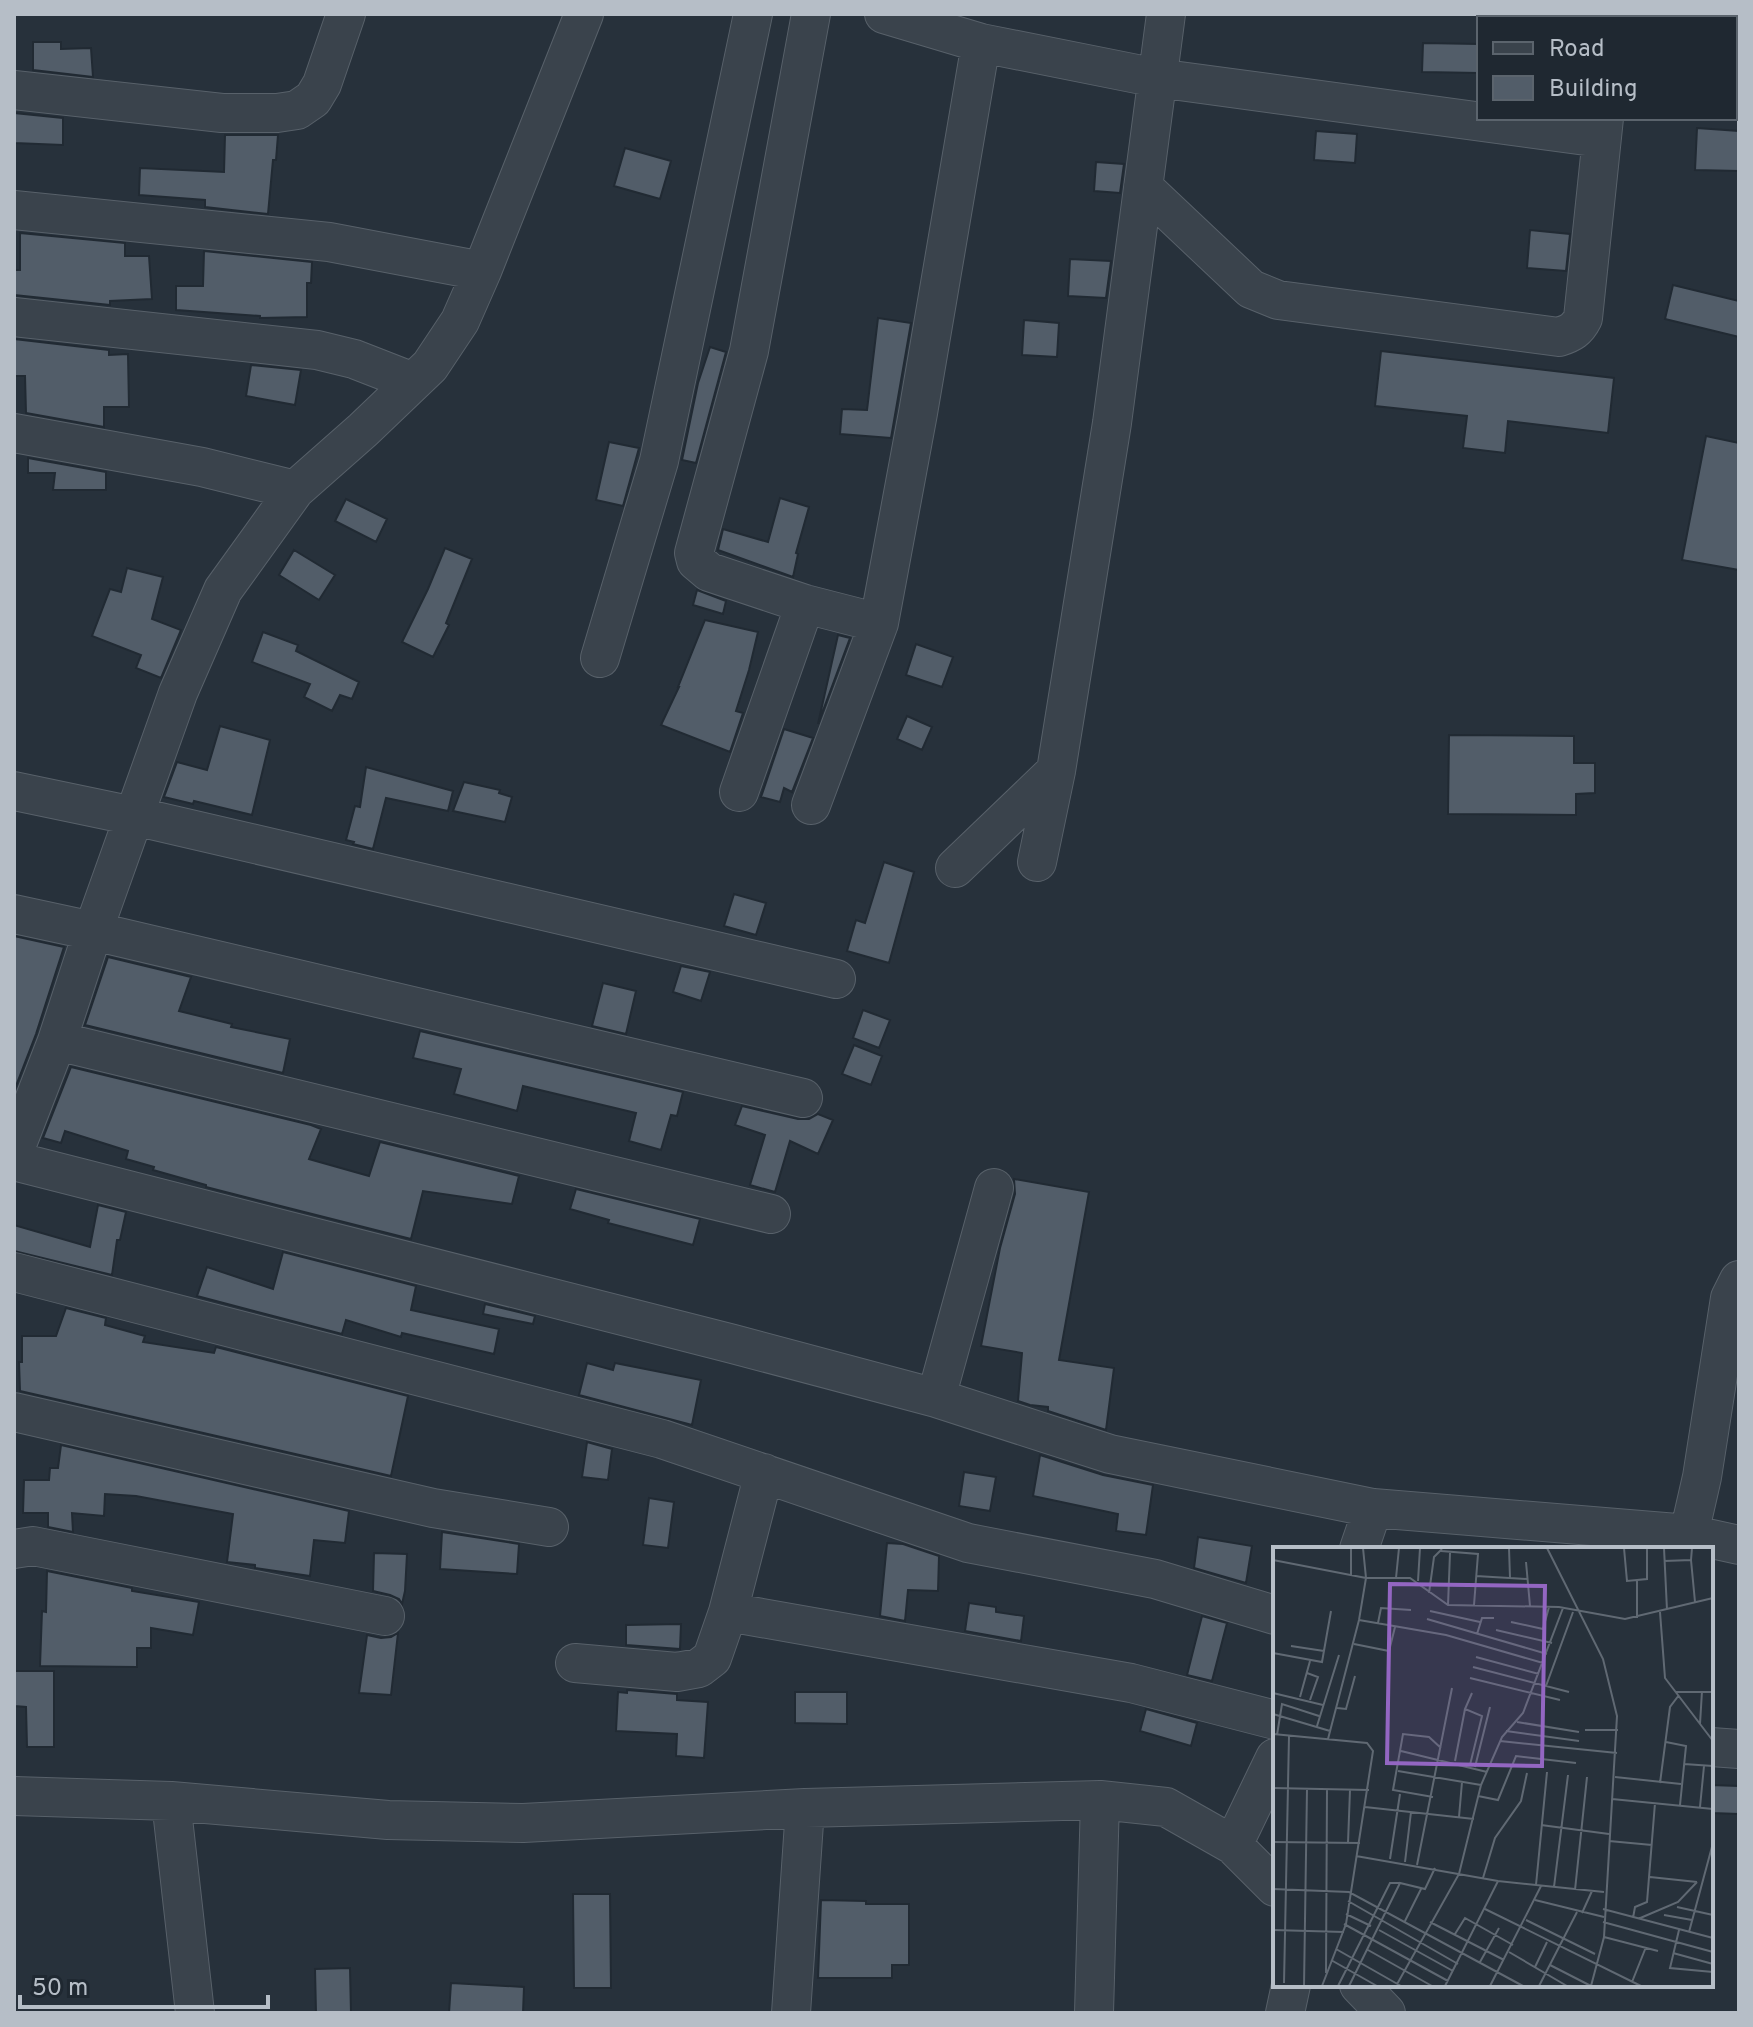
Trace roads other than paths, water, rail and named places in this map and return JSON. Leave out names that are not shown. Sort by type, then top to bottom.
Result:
[{"type":"street","points":[[14,90],[222,113],[297,110],[313,99],[322,84],[346,14]]},
{"type":"street","points":[[14,1152],[57,1041],[178,693],[223,590],[295,490],[430,366],[460,321],[584,14]]},
{"type":"street","points":[[600,658],[659,461],[753,14]]},
{"type":"street","points":[[811,14],[749,351],[694,553],[696,561],[709,572],[805,604],[879,623]]},
{"type":"street","points":[[884,14],[981,43],[1157,78],[1477,114]]},
{"type":"street","points":[[1037,862],[1056,771],[1112,423],[1166,14]]},
{"type":"street","points":[[811,805],[879,623],[981,43]]},
{"type":"street","points":[[1143,187],[1251,289],[1278,300],[1559,337],[1572,333],[1583,318],[1603,128],[1532,120]]},
{"type":"street","points":[[14,210],[329,242],[482,271]]},
{"type":"street","points":[[14,317],[317,350],[354,359],[413,382]]},
{"type":"street","points":[[14,433],[202,467],[295,490]]},
{"type":"street","points":[[739,792],[805,604]]},
{"type":"street","points":[[955,868],[1056,771]]},
{"type":"street","points":[[14,791],[836,979]]},
{"type":"street","points":[[14,914],[803,1098]]},
{"type":"street","points":[[57,1041],[771,1214]]},
{"type":"street","points":[[14,1161],[936,1398],[1110,1454],[1373,1508],[1689,1534],[1739,1545]]},
{"type":"street","points":[[936,1398],[994,1188]]},
{"type":"street","points":[[14,1272],[662,1439],[968,1543],[1155,1579],[1273,1614]]},
{"type":"street","points":[[1689,1534],[1702,1477],[1730,1298],[1739,1280]]},
{"type":"street","points":[[14,1412],[433,1508],[549,1527]]},
{"type":"street","points":[[575,1663],[677,1672],[699,1668],[712,1658],[728,1612],[764,1473]]},
{"type":"street","points":[[1360,1547],[1373,1508]]},
{"type":"street","points":[[14,1549],[33,1546],[385,1616]]},
{"type":"street","points":[[728,1612],[1131,1683],[1273,1719]]},
{"type":"street","points":[[1713,1747],[1739,1749]]},
{"type":"street","points":[[1233,1845],[1273,1762]]},
{"type":"street","points":[[14,1796],[171,1801],[388,1820],[523,1823],[805,1808],[1100,1800],[1166,1807],[1233,1845],[1273,1885]]},
{"type":"street","points":[[1094,2013],[1100,1800]]},
{"type":"street","points":[[171,1801],[195,2013]]},
{"type":"street","points":[[791,2013],[805,1808]]},
{"type":"street","points":[[1285,2013],[1291,1987]]},
{"type":"street","points":[[1361,1987],[1386,2013]]}]
